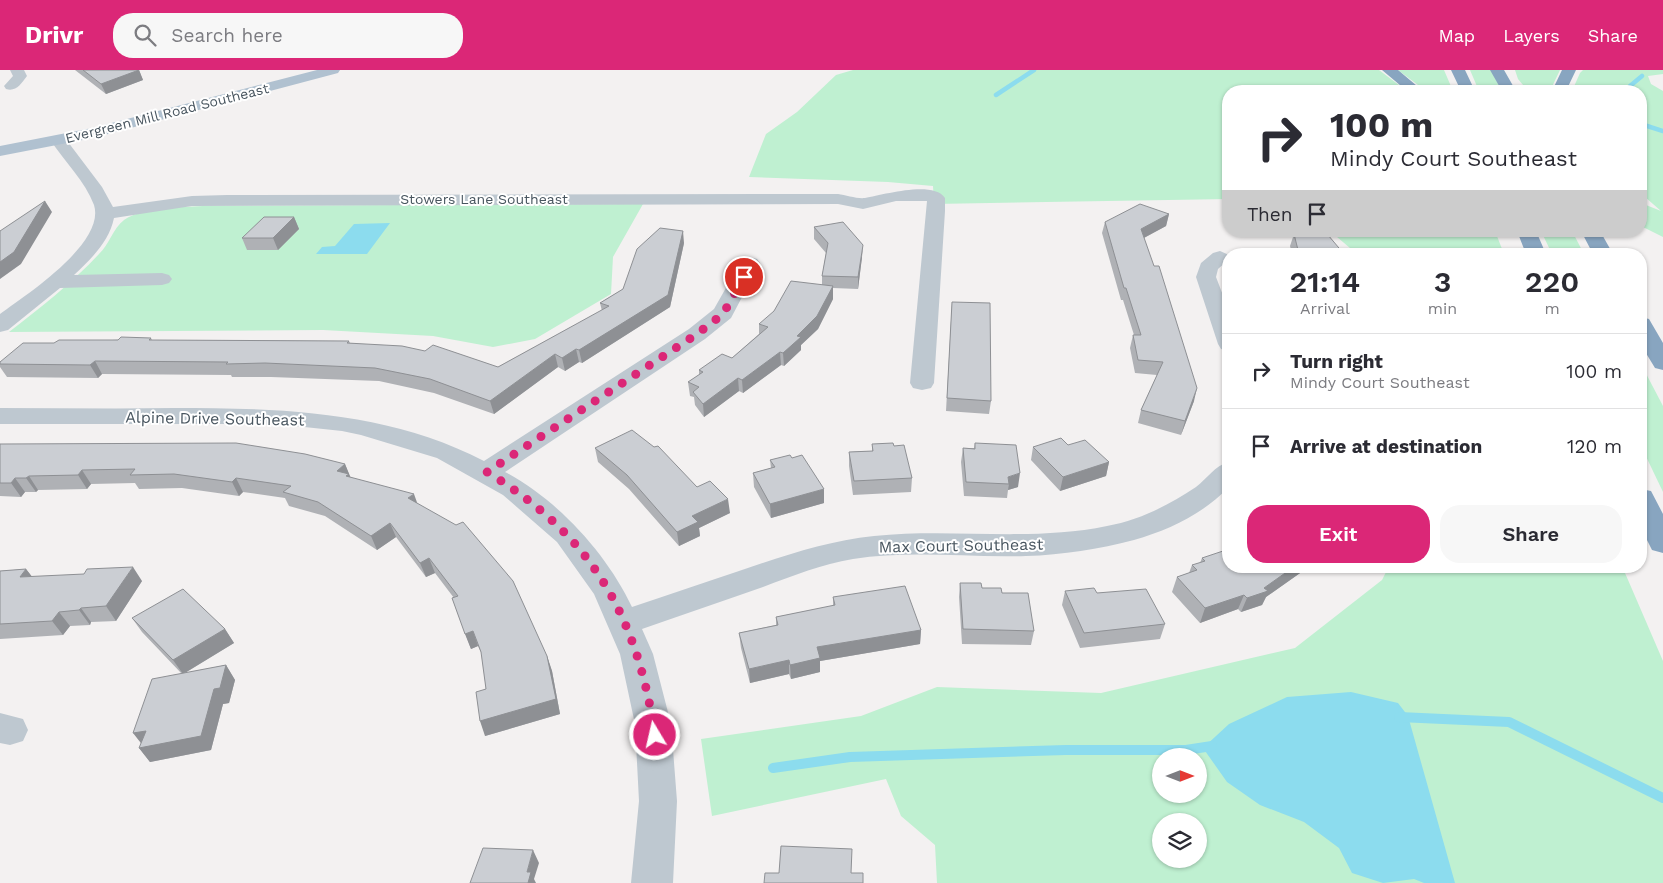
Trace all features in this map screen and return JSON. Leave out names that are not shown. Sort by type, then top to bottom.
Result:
[{"type":"highway","points":[[1389,70],[1408,85]]},
{"type":"highway","points":[[1458,70],[1465,85]]},
{"type":"highway","points":[[1497,70],[1506,85]]},
{"type":"highway","points":[[1562,85],[1569,70]]},
{"type":"highway","points":[[1647,335],[1663,363]]},
{"type":"highway","points":[[1647,510],[1663,543]]},
{"type":"main road","name":"Evergreen Mill Road Southeast","points":[[0,151],[59,141],[198,107],[334,70]]},
{"type":"street","points":[[11,86],[20,76],[17,70]]},
{"type":"street","points":[[0,325],[74,265],[102,230],[105,214],[96,190],[59,141]]},
{"type":"street","name":"Stowers Lane Southeast","points":[[105,214],[192,202],[227,200],[838,199],[863,204],[896,196],[931,196],[936,198],[922,383]]},
{"type":"street","points":[[1220,257],[1208,266],[1206,277],[1222,324]]},
{"type":"street","points":[[487,472],[697,334],[723,314],[750,263]]},
{"type":"street","points":[[55,282],[162,279]]},
{"type":"street","name":"Alpine Drive Southeast","points":[[0,416],[226,415],[321,421],[364,428],[408,439],[448,453],[511,486],[544,511],[574,541],[601,576],[626,622],[648,691],[657,750],[658,837],[652,883]]},
{"type":"street","name":"Max Court Southeast","points":[[626,622],[806,560],[851,549],[902,543],[1025,546],[1073,542],[1117,534],[1159,521],[1193,504],[1222,479]]},
{"type":"green space","points":[[853,70],[1379,70],[1399,85],[1222,85],[1222,199],[934,204],[933,186],[888,182],[749,177],[766,134],[797,112],[836,75]]},
{"type":"green space","points":[[1398,70],[1444,70],[1450,85],[1418,85]]},
{"type":"green space","points":[[1470,70],[1491,70],[1499,85],[1476,85]]},
{"type":"green space","points":[[1515,70],[1560,70],[1553,85],[1523,85],[1518,79]]},
{"type":"green space","points":[[1583,70],[1663,70],[1663,74],[1648,76],[1651,84],[1663,91],[1663,237],[1647,229],[1647,205],[1661,211],[1647,199],[1647,85],[1575,85]]},
{"type":"green space","points":[[643,204],[613,257],[611,294],[535,339],[493,347],[433,336],[323,330],[9,332],[56,295],[89,265],[102,250],[120,223],[132,215],[142,212],[203,206]]},
{"type":"green space","points":[[1337,237],[1497,237],[1502,248],[1350,248]]},
{"type":"green space","points":[[1544,237],[1575,237],[1581,248],[1549,248]]},
{"type":"green space","points":[[1647,375],[1663,406],[1663,492],[1647,459]]},
{"type":"green space","points":[[1386,573],[1625,573],[1663,661],[1663,883],[937,883],[935,845],[901,816],[886,779],[712,816],[701,739],[861,716],[937,687],[1101,693],[1295,648],[1382,580]]},
{"type":"water","points":[[390,223],[367,254],[316,254],[322,247],[335,246],[354,224]]},
{"type":"water","points":[[1351,692],[1398,703],[1408,716],[1455,883],[1424,883],[1414,879],[1383,883],[1352,873],[1339,848],[1304,822],[1260,805],[1227,782],[1208,755],[1208,748],[1203,748],[1229,724],[1287,697]]},
{"type":"building","points":[[83,70],[139,70],[101,84]]},
{"type":"building","points":[[45,201],[14,252],[0,262],[0,231]]},
{"type":"building","points":[[1140,204],[1169,214],[1141,229],[1154,266],[1159,266],[1197,388],[1185,421],[1141,410],[1163,362],[1138,360],[1133,335],[1141,335],[1126,288],[1124,288],[1105,222]]},
{"type":"building","points":[[264,217],[294,217],[273,238],[242,238]]},
{"type":"building","points":[[843,222],[863,245],[858,277],[822,276],[828,243],[814,227]]},
{"type":"building","points":[[660,228],[683,231],[668,295],[579,350],[576,349],[562,358],[555,354],[490,401],[430,379],[375,368],[265,363],[226,364],[228,362],[95,361],[90,365],[0,364],[23,343],[54,343],[59,340],[118,340],[121,337],[151,338],[149,340],[349,341],[347,343],[402,346],[425,351],[433,345],[498,367],[609,306],[600,303],[623,289],[637,249]]},
{"type":"building","points":[[1295,237],[1330,237],[1339,248],[1298,248]]},
{"type":"building","points":[[791,281],[833,286],[817,316],[797,336],[801,337],[783,353],[780,352],[742,380],[738,378],[703,404],[693,392],[699,387],[688,382],[703,372],[699,370],[722,354],[732,358],[768,327],[759,324],[774,311]]},
{"type":"building","points":[[952,302],[990,303],[991,401],[947,398]]},
{"type":"building","points":[[632,430],[654,447],[658,446],[697,487],[710,481],[728,499],[692,516],[698,522],[677,532],[627,475],[595,448]]},
{"type":"building","points":[[1061,438],[1068,445],[1085,440],[1109,462],[1063,477],[1033,447]]},
{"type":"building","points":[[236,443],[305,454],[345,464],[337,471],[349,474],[346,476],[414,494],[408,498],[456,525],[463,522],[513,581],[547,656],[556,699],[480,721],[476,692],[486,689],[481,652],[473,631],[465,634],[452,598],[458,596],[429,558],[420,563],[390,523],[371,536],[318,502],[283,492],[291,486],[236,478],[232,482],[174,474],[130,475],[135,469],[82,470],[78,475],[29,476],[26,478],[15,478],[11,483],[0,483],[0,444]]},
{"type":"building","points":[[893,443],[894,446],[904,445],[912,478],[854,481],[849,452],[873,451],[872,444]]},
{"type":"building","points":[[975,443],[1016,445],[1020,473],[1008,477],[1009,484],[966,482],[963,448],[975,449]]},
{"type":"building","points":[[790,455],[792,458],[802,455],[824,489],[770,504],[753,473],[775,467],[770,460]]},
{"type":"building","points":[[1222,551],[1222,573],[1285,573],[1264,588],[1268,591],[1247,598],[1244,595],[1205,608],[1177,577],[1197,570],[1192,565],[1205,561],[1202,558]]},
{"type":"building","points":[[133,567],[106,606],[59,612],[52,621],[0,624],[0,571],[26,569],[20,577],[84,574],[87,569]]},
{"type":"building","points":[[960,583],[981,583],[982,588],[1001,588],[1002,593],[1028,593],[1034,631],[963,629]]},
{"type":"building","points":[[905,586],[921,630],[817,647],[820,658],[790,665],[789,660],[749,669],[739,633],[778,625],[776,617],[835,605],[833,597]]},
{"type":"building","points":[[1094,588],[1097,593],[1146,589],[1165,624],[1084,633],[1065,591]]},
{"type":"building","points":[[183,589],[225,629],[173,660],[132,618]]},
{"type":"building","points":[[226,665],[220,688],[214,689],[201,736],[139,748],[146,731],[133,733],[152,679]]},
{"type":"building","points":[[781,846],[852,849],[851,873],[863,873],[863,883],[764,883],[765,873],[779,873]]},
{"type":"building","points":[[483,848],[533,850],[527,872],[531,872],[528,883],[470,883]]},
{"type":"waterway","points":[[996,95],[1034,70]]},
{"type":"waterway","points":[[1631,85],[1642,76]]},
{"type":"waterway","points":[[1647,126],[1663,131]]},
{"type":"waterway","points":[[1399,717],[1509,722],[1663,798]]},
{"type":"waterway","points":[[773,768],[850,757],[1066,750],[1186,750],[1212,746]]},
{"type":"route","points":[[655,735],[648,691],[633,640],[626,622],[601,576],[574,541],[544,511],[511,486],[487,472],[697,334],[723,314],[744,277]]}]
